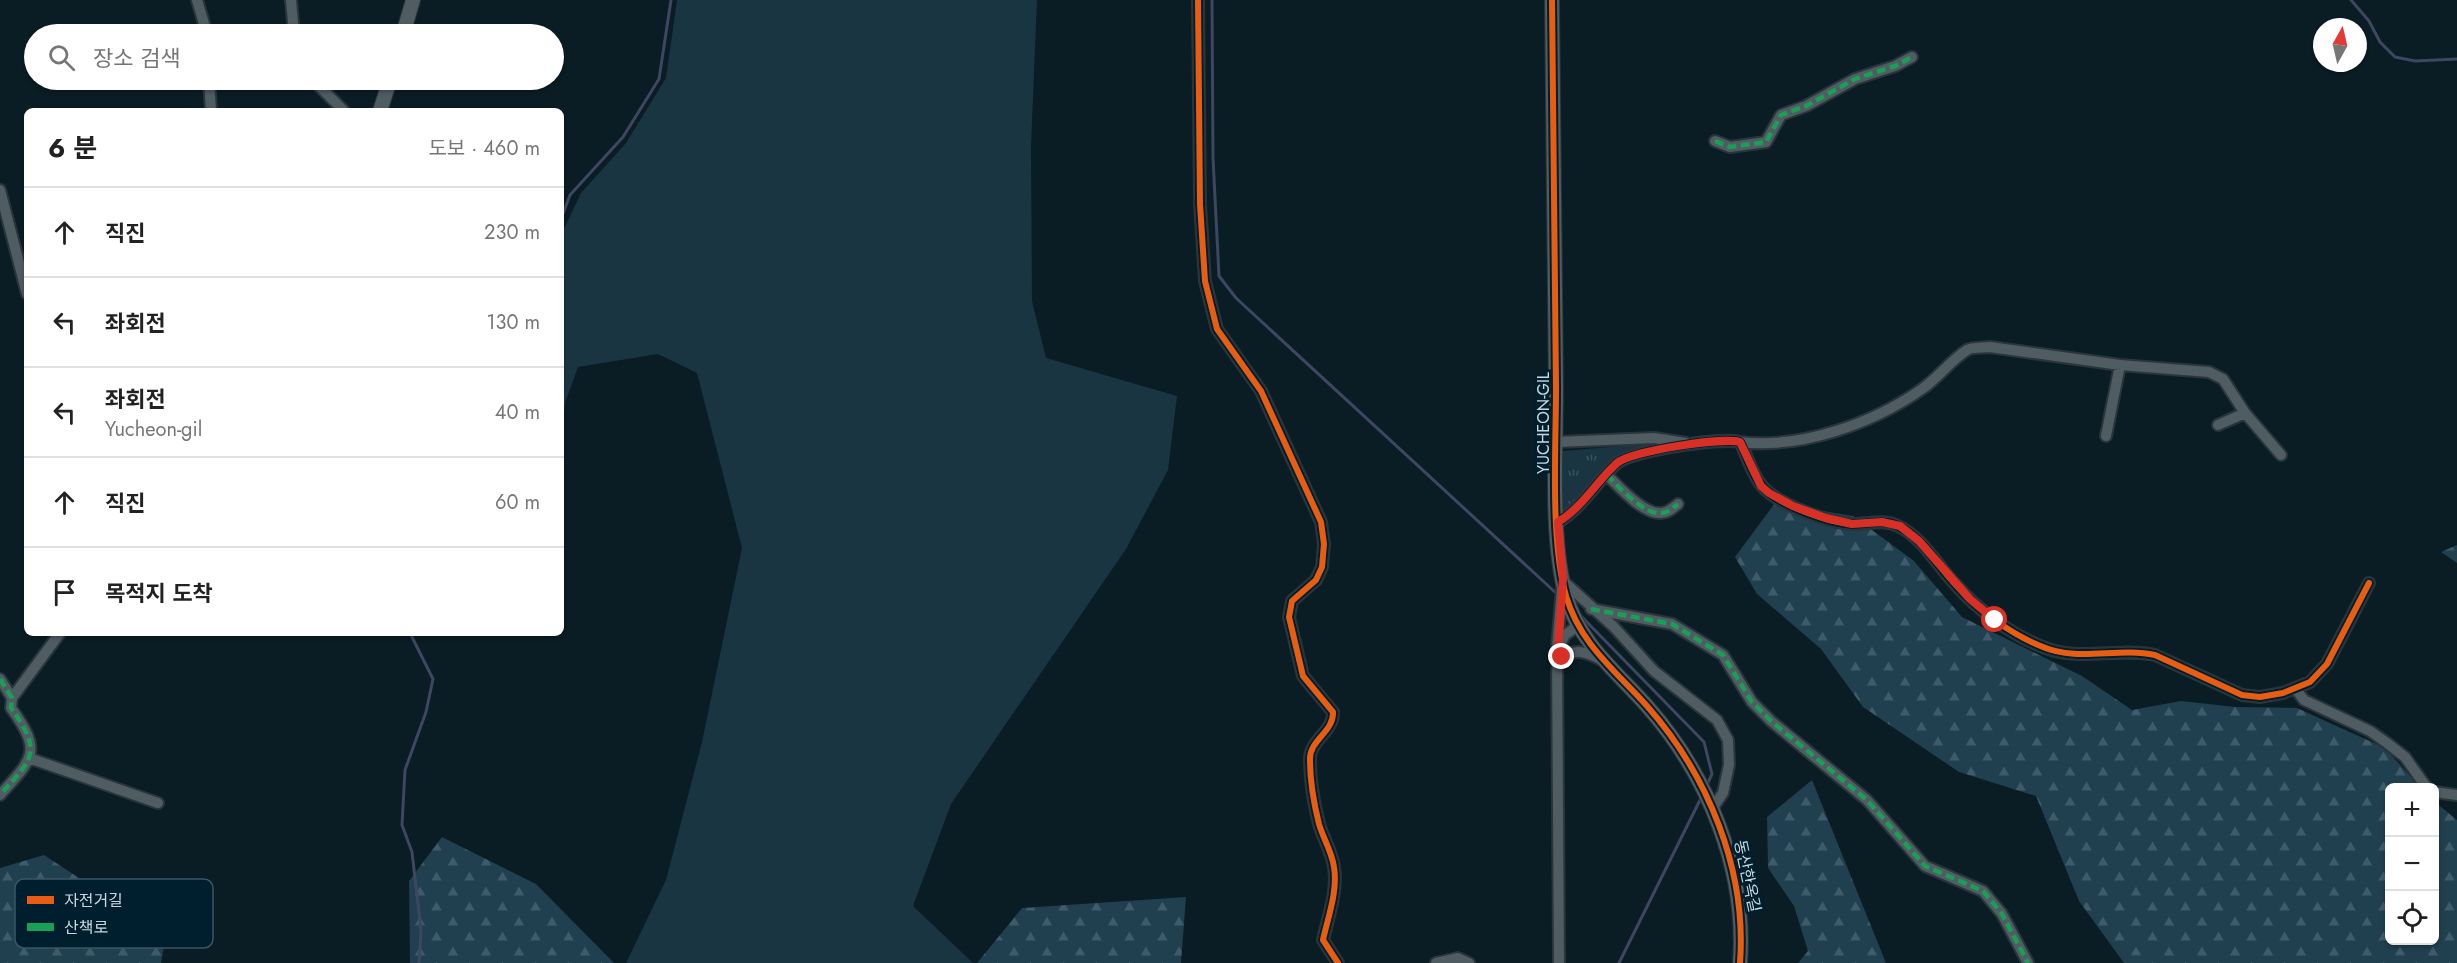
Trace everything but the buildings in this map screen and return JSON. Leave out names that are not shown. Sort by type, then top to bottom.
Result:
[{"type":"street","points":[[196,0],[204,24]]},
{"type":"street","points":[[291,0],[293,24]]},
{"type":"street","points":[[406,24],[413,0]]},
{"type":"street","points":[[1198,0],[1200,204],[1205,281],[1212,314],[1217,329],[1269,406],[1289,456],[1316,507],[1323,533],[1324,558],[1319,575],[1292,601],[1289,617],[1303,676],[1333,712],[1332,723],[1312,748],[1310,762],[1319,824],[1331,854],[1335,874],[1333,896],[1323,940],[1338,963]]},
{"type":"street","name":"YUCHEON-GIL","points":[[1552,0],[1556,442],[1558,522],[1563,580],[1567,598],[1579,625],[1602,660],[1667,730],[1709,804]]},
{"type":"street","points":[[1715,141],[1730,147],[1766,142],[1781,115],[1806,106],[1855,79],[1894,66],[1912,57]]},
{"type":"street","points":[[210,90],[211,108]]},
{"type":"street","points":[[321,90],[340,108]]},
{"type":"street","points":[[381,108],[387,90]]},
{"type":"street","points":[[0,190],[24,282]]},
{"type":"street","points":[[1558,522],[1576,510],[1616,464],[1631,456],[1726,440],[1758,444],[1797,439],[1834,430],[1899,405],[1968,349],[1990,347],[2120,365],[2209,372],[2223,378],[2245,412],[2281,455]]},
{"type":"street","points":[[2106,436],[2120,365]]},
{"type":"street","points":[[2218,425],[2245,412]]},
{"type":"street","points":[[1556,442],[1654,438],[1696,445]]},
{"type":"street","points":[[1740,442],[1761,486],[1769,493],[1793,506],[1826,518],[1852,524],[1882,522],[1900,526],[1919,541],[1957,587],[1979,608],[2042,647],[2075,655],[2122,651],[2155,655],[2250,697],[2268,696],[2310,682],[2327,664],[2368,583]]},
{"type":"street","points":[[1607,475],[1635,502],[1655,513],[1666,512],[1678,504]]},
{"type":"street","points":[[1563,580],[1591,609],[1614,627],[1654,671],[1717,720],[1728,740],[1729,765],[1723,793],[1709,804]]},
{"type":"street","points":[[1559,963],[1557,656],[1563,580]]},
{"type":"street","points":[[1591,609],[1672,624],[1723,655],[1752,702],[1770,721],[1868,800],[1925,866],[1983,891],[2002,914],[2028,963]]},
{"type":"street","points":[[1557,656],[1565,635],[1579,625]]},
{"type":"street","points":[[0,795],[29,763],[31,745],[25,727],[11,708],[12,698],[58,636]]},
{"type":"street","points":[[1557,656],[1576,651],[1602,660]]},
{"type":"street","points":[[0,678],[12,698]]},
{"type":"street","points":[[2295,688],[2304,700],[2370,731],[2387,743],[2405,757],[2423,783]]},
{"type":"street","points":[[29,758],[159,803]]},
{"type":"street","points":[[2439,793],[2457,795]]},
{"type":"street","name":"동산한옥길","points":[[1709,804],[1725,844],[1736,890],[1740,914],[1740,963]]},
{"type":"street","points":[[1436,963],[1458,958],[1469,963]]},
{"type":"green space","points":[[677,0],[1037,0],[1031,146],[1032,301],[1046,358],[1177,396],[1168,470],[1126,549],[951,804],[913,906],[973,963],[626,963],[666,880],[702,742],[742,548],[697,373],[658,354],[578,367],[564,412],[564,229],[581,193],[626,143],[666,78]]},
{"type":"green space","points":[[1658,443],[1660,445],[1624,454],[1575,505],[1562,514],[1563,451]]},
{"type":"green space","points":[[1775,503],[1853,516],[1914,561],[1962,617],[2082,676],[2132,710],[2181,701],[2235,707],[2297,708],[2385,748],[2416,783],[2385,783],[2385,945],[2439,945],[2439,805],[2457,820],[2457,963],[2124,963],[2079,901],[2036,796],[1959,772],[1863,707],[1821,649],[1757,594],[1735,557]]},
{"type":"green space","points":[[2457,545],[2457,563],[2441,552]]},
{"type":"green space","points":[[1812,780],[1886,963],[1798,963],[1808,951],[1794,906],[1768,868],[1767,817]]},
{"type":"green space","points":[[442,837],[536,884],[614,963],[410,963],[409,881]]},
{"type":"green space","points":[[44,855],[81,879],[15,879],[15,948],[164,948],[161,963],[0,963],[0,868]]},
{"type":"green space","points":[[1186,897],[1181,963],[977,963],[1022,908]]},
{"type":"waterway","points":[[564,211],[570,195],[623,137],[659,79],[671,0]]},
{"type":"waterway","points":[[1212,0],[1213,158],[1219,276],[1236,298],[1556,593]]},
{"type":"waterway","points":[[2351,0],[2369,21],[2380,42],[2395,57],[2415,61],[2457,59]]},
{"type":"waterway","points":[[1581,616],[1704,742],[1712,774],[1706,787]]},
{"type":"waterway","points":[[412,636],[433,679],[426,712],[405,770],[402,825],[412,852],[421,930],[419,963]]},
{"type":"waterway","points":[[1619,963],[1701,798]]},
{"type":"marked path","points":[[1715,141],[1730,147],[1766,142],[1781,115],[1806,106],[1855,79],[1895,66],[1912,57]]},
{"type":"marked path","points":[[1607,475],[1639,505],[1654,512],[1664,513],[1678,504]]},
{"type":"marked path","points":[[1591,609],[1672,624],[1723,655],[1752,702],[1771,721],[1867,800],[1925,866],[1983,891],[2002,914],[2028,963]]},
{"type":"marked path","points":[[0,679],[12,698],[11,708],[21,723],[30,745],[30,754],[26,763],[0,795]]},
{"type":"cycle path","points":[[1198,0],[1200,204],[1205,281],[1217,329],[1261,391],[1321,522],[1324,544],[1322,567],[1316,580],[1292,601],[1289,617],[1303,676],[1333,712],[1330,725],[1313,747],[1310,760],[1317,816],[1331,856],[1335,876],[1332,904],[1323,940],[1338,963]]},
{"type":"cycle path","points":[[1552,0],[1555,494],[1561,573],[1566,596],[1580,629],[1600,656],[1669,733],[1705,793],[1730,859],[1741,928],[1740,963]]},
{"type":"cycle path","points":[[1558,522],[1582,502],[1609,470],[1626,458],[1677,446],[1715,441],[1740,442],[1755,476],[1762,486],[1780,500],[1805,512],[1843,523],[1887,523],[1907,531],[1922,544],[1948,577],[1974,603],[1995,620],[2031,642],[2056,651],[2070,653],[2127,652],[2155,655],[2242,695],[2260,697],[2283,693],[2310,682],[2327,664],[2369,583]]},
{"type":"route","points":[[1562,657],[1557,662],[1563,578],[1558,522],[1576,510],[1621,460],[1648,452],[1726,440],[1740,442],[1761,486],[1793,506],[1826,518],[1852,524],[1892,523],[1910,532],[1957,587],[1995,620]]}]
